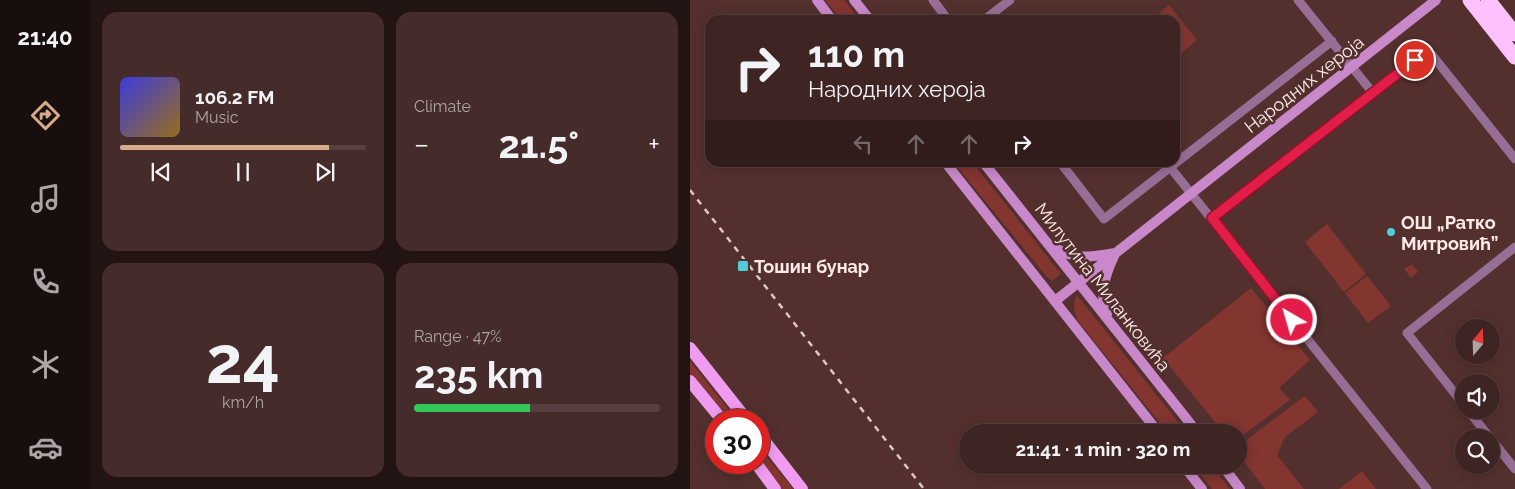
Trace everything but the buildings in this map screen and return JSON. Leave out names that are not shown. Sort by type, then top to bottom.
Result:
[{"type":"highway","points":[[1470,0],[1515,57]]},
{"type":"highway","points":[[1488,0],[1515,34]]},
{"type":"main road","points":[[690,348],[738,409]]},
{"type":"main road","points":[[690,381],[713,409]]},
{"type":"main road","points":[[770,448],[802,489]]},
{"type":"main road","points":[[764,474],[776,489]]},
{"type":"street","points":[[816,0],[828,15]]},
{"type":"street","points":[[854,0],[866,15]]},
{"type":"street","points":[[933,0],[944,15]]},
{"type":"street","points":[[990,15],[1010,0]]},
{"type":"street","points":[[1298,0],[1372,93]]},
{"type":"street","name":"Народних хероја","points":[[1055,301],[1436,0]]},
{"type":"street","name":"Народних хероја","points":[[1180,160],[1334,44]]},
{"type":"street","points":[[1212,218],[1428,50],[1515,159]]},
{"type":"street","points":[[949,167],[1152,424]]},
{"type":"street","name":"Милутина Миланковића","points":[[987,167],[1190,424]]},
{"type":"street","name":"Народних хероја","points":[[1064,167],[1104,218],[1170,167]]},
{"type":"street","points":[[1170,167],[1427,489]]},
{"type":"street","points":[[1045,241],[1068,254],[1081,258],[1116,253]]},
{"type":"street","points":[[1455,394],[1407,333],[1515,247]]},
{"type":"street","points":[[1110,321],[1105,309],[1103,289],[1106,276],[1116,253]]},
{"type":"street","points":[[1475,419],[1483,429]]},
{"type":"street","points":[[1500,450],[1515,469]]},
{"type":"street","points":[[1190,474],[1202,489]]},
{"type":"street","points":[[1229,474],[1240,489]]},
{"type":"shaded area","points":[[825,0],[844,0],[856,15],[837,15]]},
{"type":"shaded area","points":[[1169,5],[1177,15],[1157,15]]},
{"type":"shaded area","points":[[1180,19],[1197,40],[1180,54]]},
{"type":"shaded area","points":[[957,167],[976,167],[1061,274],[1052,281]]},
{"type":"shaded area","points":[[1327,224],[1366,274],[1344,292],[1305,242]]},
{"type":"shaded area","points":[[1412,264],[1418,272],[1411,278],[1404,269]]},
{"type":"shaded area","points":[[1367,276],[1391,306],[1368,323],[1345,293]]},
{"type":"shaded area","points":[[1251,288],[1310,360],[1279,388],[1290,400],[1247,432],[1247,424],[1217,424],[1163,358]]},
{"type":"shaded area","points":[[1077,295],[1180,424],[1161,424],[1078,321],[1075,315],[1074,301]]},
{"type":"shaded area","points":[[690,361],[728,409],[717,409],[690,376]]},
{"type":"shaded area","points":[[1305,396],[1318,412],[1285,437],[1277,455],[1304,489],[1265,489],[1247,466],[1247,439]]},
{"type":"shaded area","points":[[770,461],[793,489],[781,489],[769,474]]},
{"type":"shaded area","points":[[1362,471],[1376,489],[1339,489]]},
{"type":"shaded area","points":[[1200,474],[1218,474],[1230,489],[1212,489]]},
{"type":"railway","points":[[690,190],[924,489]]},
{"type":"place","name":"ОШ „Ратко Митровић”","points":[[1391,232]]},
{"type":"place","name":"Тошин бунар","points":[[743,266]]},
{"type":"route","points":[[1292,320],[1212,218],[1415,60]]}]
